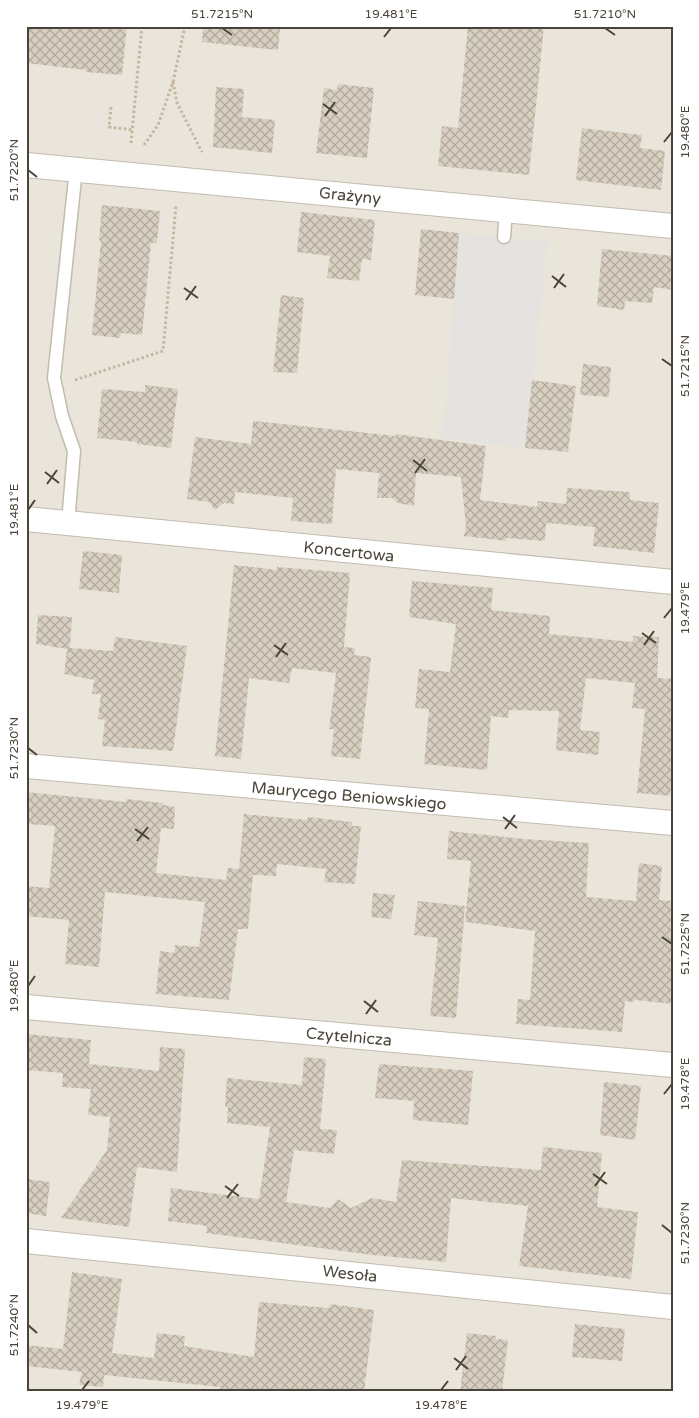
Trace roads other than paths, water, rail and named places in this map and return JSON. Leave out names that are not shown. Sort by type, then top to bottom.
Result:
[{"type":"street","name":"Grażyny","points":[[26,165],[673,226]]},
{"type":"street","name":"Koncertowa","points":[[26,519],[673,582]]},
{"type":"street","name":"Maurycego Beniowskiego","points":[[26,766],[673,823]]},
{"type":"street","name":"Czytelnicza","points":[[26,1007],[673,1065]]},
{"type":"street","name":"Wesoła","points":[[26,1241],[673,1307]]},
{"type":"lane","points":[[68,523],[74,451],[62,416],[54,378],[76,169]]},
{"type":"lane","points":[[504,237],[506,210]]}]
